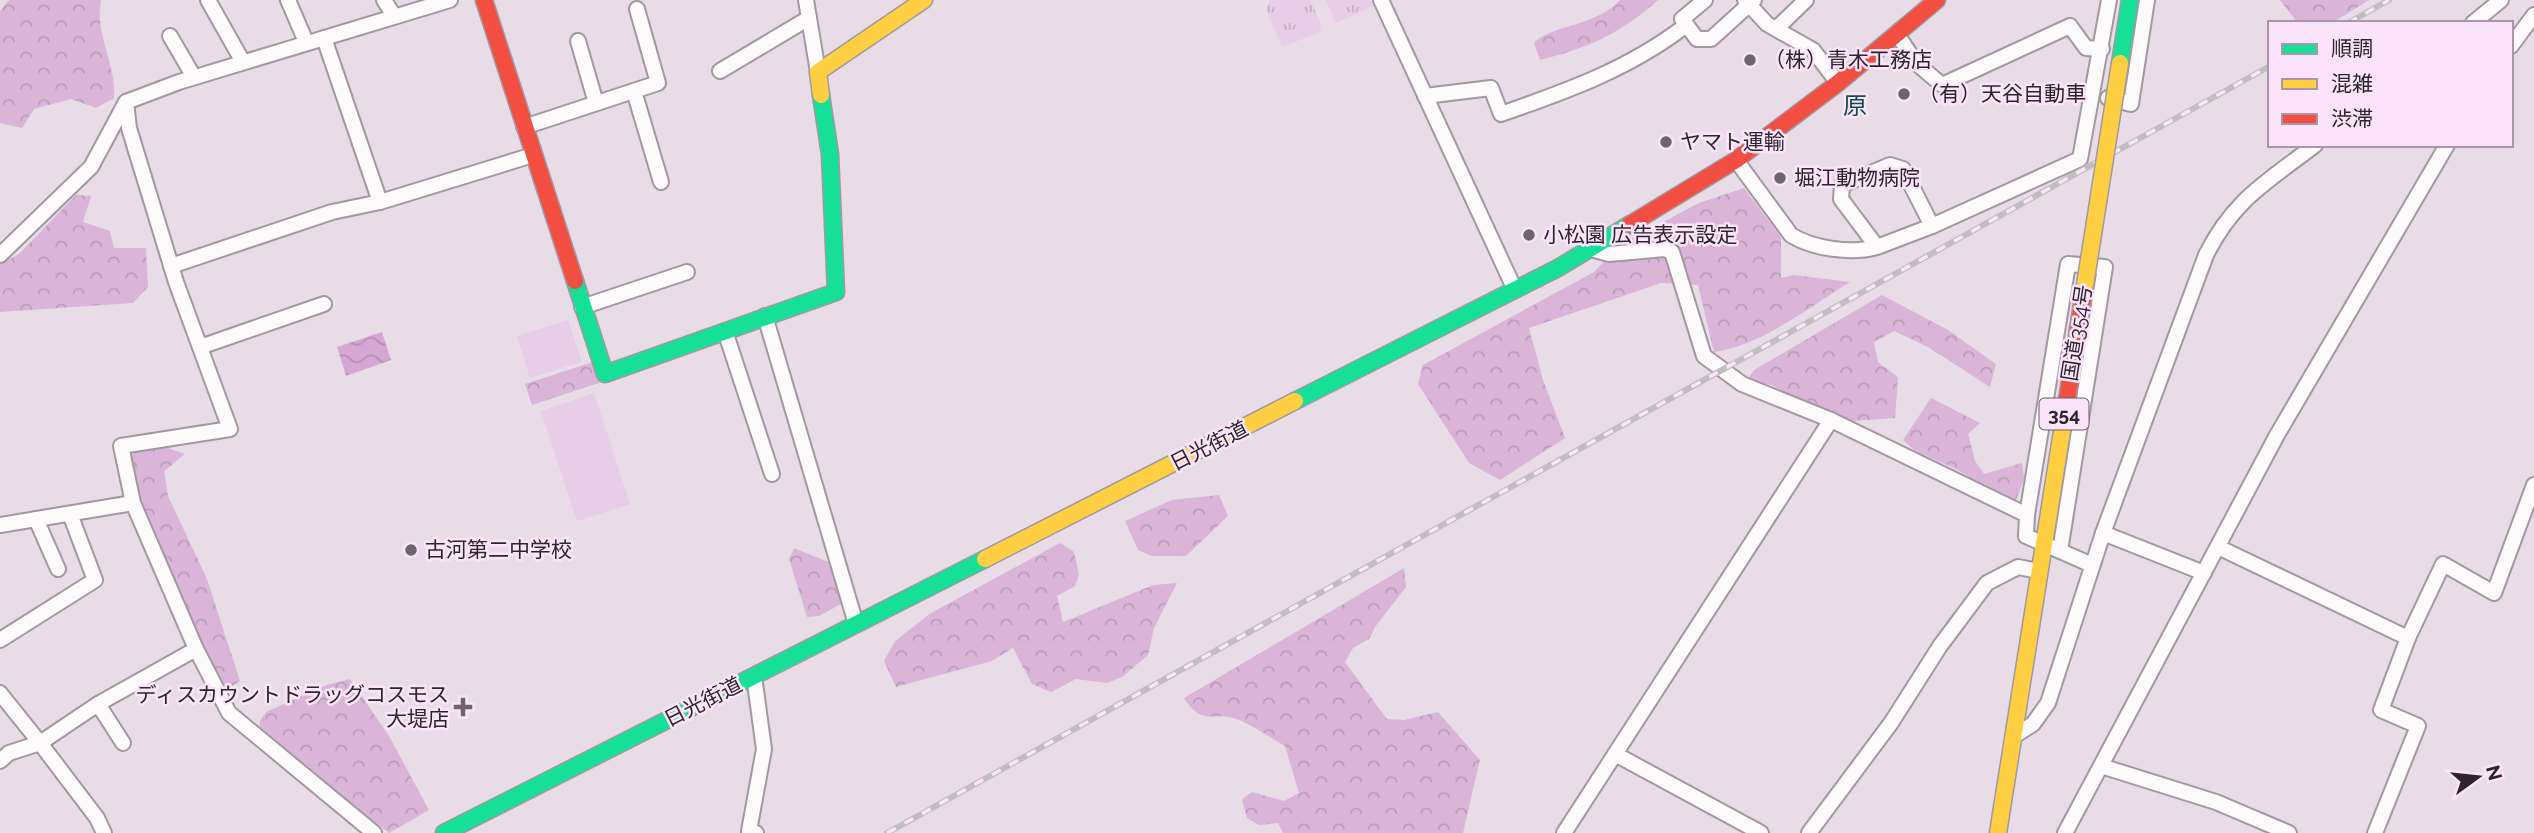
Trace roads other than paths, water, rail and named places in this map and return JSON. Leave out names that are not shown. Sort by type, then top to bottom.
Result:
[{"type":"main road","points":[[484,0],[605,374],[836,292],[830,154],[818,72],[924,0]]},
{"type":"main road","name":"日光街道","points":[[444,833],[1591,249],[1736,160],[1838,83],[1937,0]]},
{"type":"main road","name":"国道354号","points":[[1998,833],[2130,0]]},
{"type":"street","points":[[208,0],[243,62]]},
{"type":"street","points":[[288,0],[306,42]]},
{"type":"street","points":[[384,0],[394,16]]},
{"type":"street","points":[[0,255],[91,167],[126,102],[306,42],[450,0]]},
{"type":"street","points":[[806,0],[818,72]]},
{"type":"street","points":[[1381,0],[1515,290]]},
{"type":"street","points":[[1705,0],[1682,19],[1697,39],[1712,39],[1750,2],[1767,24],[1813,50],[1838,83]]},
{"type":"street","points":[[1777,28],[1806,0]]},
{"type":"street","points":[[1736,160],[1791,235],[1802,242],[1861,252],[1932,226],[2080,159],[2109,0]]},
{"type":"street","points":[[2093,94],[2131,104],[2147,0]]},
{"type":"street","points":[[2475,21],[2501,0]]},
{"type":"street","points":[[524,127],[658,83],[637,9]]},
{"type":"street","points":[[2513,43],[2534,15]]},
{"type":"street","points":[[720,71],[808,18]]},
{"type":"street","points":[[1425,96],[1491,88],[1501,114],[1587,84],[1654,50],[1685,26]]},
{"type":"street","points":[[1897,34],[1916,62],[1942,85],[2070,26],[2086,48],[2102,49]]},
{"type":"street","points":[[170,36],[194,78]]},
{"type":"street","points":[[324,38],[380,202]]},
{"type":"street","points":[[578,41],[596,103]]},
{"type":"street","points":[[634,91],[661,182]]},
{"type":"street","points":[[126,102],[129,128],[172,266],[230,429],[121,446],[133,503],[196,649],[229,713],[374,833]]},
{"type":"street","points":[[2014,736],[2033,724],[2048,703],[2103,533],[2206,255],[2220,227],[2239,203],[2312,147]]},
{"type":"street","points":[[2065,833],[2277,435],[2446,147]]},
{"type":"street","points":[[172,266],[332,212],[380,202],[533,155]]},
{"type":"street","points":[[1877,247],[1841,199],[1842,185],[1890,165],[1903,169],[1932,226]]},
{"type":"street","points":[[1591,249],[1609,254],[1665,249],[1672,252],[1704,356],[1742,384],[1831,420],[2027,515]]},
{"type":"street","points":[[2060,551],[2105,267],[2068,264],[2027,515],[2026,536],[2043,544],[2092,565]]},
{"type":"street","points":[[582,307],[687,272]]},
{"type":"street","points":[[200,347],[324,304]]},
{"type":"street","points":[[765,316],[856,624]]},
{"type":"street","points":[[725,331],[772,474]]},
{"type":"street","points":[[1564,833],[1831,420]]},
{"type":"street","points":[[2375,833],[2418,726],[2381,710],[2408,638],[2443,564],[2494,593],[2534,485]]},
{"type":"street","points":[[0,525],[133,503]]},
{"type":"street","points":[[0,640],[95,580],[70,514]]},
{"type":"street","points":[[36,519],[58,569]]},
{"type":"street","points":[[2103,533],[2204,573]]},
{"type":"street","points":[[2218,547],[2408,638]]},
{"type":"street","points":[[1809,833],[1891,723],[1940,646],[1987,583],[2018,567],[2039,571]]},
{"type":"street","points":[[0,761],[9,753],[40,743],[98,704],[196,649]]},
{"type":"street","points":[[754,676],[764,749],[749,831],[756,833]]},
{"type":"street","points":[[0,693],[97,818],[104,833]]},
{"type":"street","points":[[98,704],[123,743]]},
{"type":"street","points":[[1615,754],[1760,833]]},
{"type":"street","points":[[2101,766],[2205,798],[2289,833]]},
{"type":"water","points":[[382,332],[391,360],[346,376],[337,347]]},
{"type":"railway","points":[[2352,21],[2389,0]]},
{"type":"railway","points":[[887,833],[2268,67]]},
{"type":"place","name":"（株）青木工務店","points":[[1750,60]]},
{"type":"place","name":"（有）天谷自動車","points":[[1904,94]]},
{"type":"place","name":"ヤマト運輸","points":[[1666,142]]},
{"type":"place","name":"堀江動物病院","points":[[1780,178]]},
{"type":"place","name":"小松園 広告表示設定","points":[[1529,235]]},
{"type":"place","name":"古河第二中学校","points":[[411,550]]},
{"type":"place","name":"ディスカウントドラッグコスモス 大堤店","points":[[463,707]]},
{"type":"district","name":"原","points":[[1855,106]]}]
